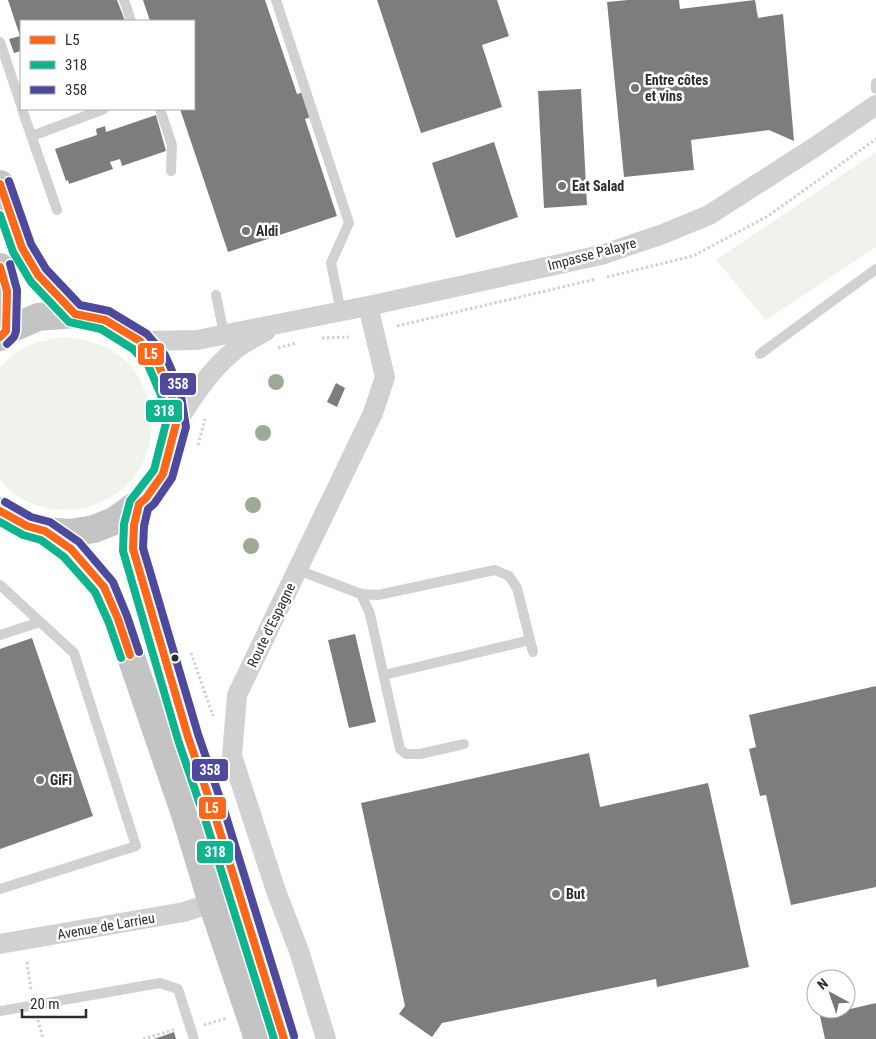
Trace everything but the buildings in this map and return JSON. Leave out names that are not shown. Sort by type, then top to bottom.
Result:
[{"type":"main road","points":[[0,184],[22,248],[38,274],[75,314]]},
{"type":"main road","points":[[0,266],[7,291],[3,334]]},
{"type":"main road","points":[[0,511],[27,526],[45,531],[70,533],[94,529],[114,521],[146,498],[163,474],[176,424],[171,392],[156,360],[140,342],[105,320],[75,314],[38,317],[3,334]]},
{"type":"main road","points":[[139,504],[134,525],[133,549],[188,737],[215,816],[284,1039]]},
{"type":"main road","points":[[45,531],[71,550],[104,587],[118,619],[185,814],[212,903],[258,1039]]},
{"type":"street","name":"Impasse Palayre","points":[[140,342],[197,340],[342,312],[601,255],[663,234],[709,215],[815,147],[876,105]]},
{"type":"street","name":"Route d'Espagne","points":[[326,1039],[299,951],[276,891],[232,756],[237,695],[374,413],[385,377],[368,306]]},
{"type":"street","name":"Impasse Palayre","points":[[176,424],[192,398],[214,369],[237,348],[276,325]]},
{"type":"street","name":"Avenue de Larrieu","points":[[0,944],[184,912],[212,903]]},
{"type":"lane","points":[[124,0],[131,20]]},
{"type":"lane","points":[[276,0],[349,223],[331,263],[342,312]]},
{"type":"lane","points":[[0,42],[20,101]]},
{"type":"lane","points":[[876,83],[876,89]]},
{"type":"lane","points":[[23,110],[57,210]]},
{"type":"lane","points":[[32,136],[101,110]]},
{"type":"lane","points":[[160,110],[172,145],[171,171]]},
{"type":"lane","points":[[760,354],[876,269]]},
{"type":"lane","points":[[216,295],[224,334]]},
{"type":"lane","points":[[298,570],[361,594],[378,595],[495,570],[509,576],[517,588],[533,652]]},
{"type":"lane","points":[[0,585],[74,653],[136,846],[0,889]]},
{"type":"lane","points":[[361,594],[370,614],[400,749],[406,754],[420,754],[464,744]]},
{"type":"lane","points":[[0,635],[40,622]]},
{"type":"lane","points":[[384,675],[530,640]]},
{"type":"lane","points":[[0,1011],[160,983],[178,989],[194,1039]]},
{"type":"path","points":[[316,339],[349,337]]},
{"type":"path","points":[[269,351],[297,343]]},
{"type":"path","points":[[197,448],[208,413]]},
{"type":"path","points":[[190,652],[214,720]]},
{"type":"shaded area","points":[[876,152],[876,247],[766,320],[716,260]]},
{"type":"shaded area","points":[[67,337],[105,347],[130,365],[140,379],[147,395],[151,412],[151,430],[149,447],[143,463],[134,477],[122,489],[108,499],[93,505],[61,510],[28,502],[11,492],[0,480],[0,367],[23,348],[46,340]]},
{"type":"transit line","name":"358","points":[[9,181],[31,244],[46,269],[80,305],[109,311],[147,334],[165,355],[180,389],[186,427],[172,478],[154,504],[148,509],[144,526],[143,548],[198,734],[225,813],[294,1036]]},
{"type":"transit line","name":"L5","points":[[0,184],[22,248],[38,275],[75,314],[105,320],[140,341],[156,360],[171,392],[176,424],[163,474],[146,498],[139,504],[134,525],[133,549],[188,737],[215,816],[284,1039]]},
{"type":"transit line","name":"318","points":[[0,215],[13,252],[31,282],[69,322],[101,329],[133,349],[148,365],[161,395],[166,423],[154,470],[130,501],[124,524],[123,551],[178,740],[205,819],[274,1039]]},
{"type":"transit line","name":"358","points":[[7,344],[14,337],[16,331],[17,290],[10,264]]},
{"type":"transit line","name":"L5","points":[[0,267],[7,291],[6,331],[0,337]]},
{"type":"transit line","name":"358","points":[[5,502],[31,517],[50,522],[79,542],[113,582],[139,652]]},
{"type":"transit line","name":"L5","points":[[0,511],[27,526],[45,531],[71,549],[104,587],[118,619],[130,655]]},
{"type":"transit line","name":"318","points":[[0,522],[23,535],[41,540],[64,557],[95,592],[109,623],[121,658]]},
{"type":"place","name":"Entre côtes et vins","points":[[635,88]]},
{"type":"place","name":"Eat Salad","points":[[562,186]]},
{"type":"place","name":"Aldi","points":[[246,231]]},
{"type":"place","name":"GiFi","points":[[40,780]]},
{"type":"place","name":"But","points":[[556,894]]}]
